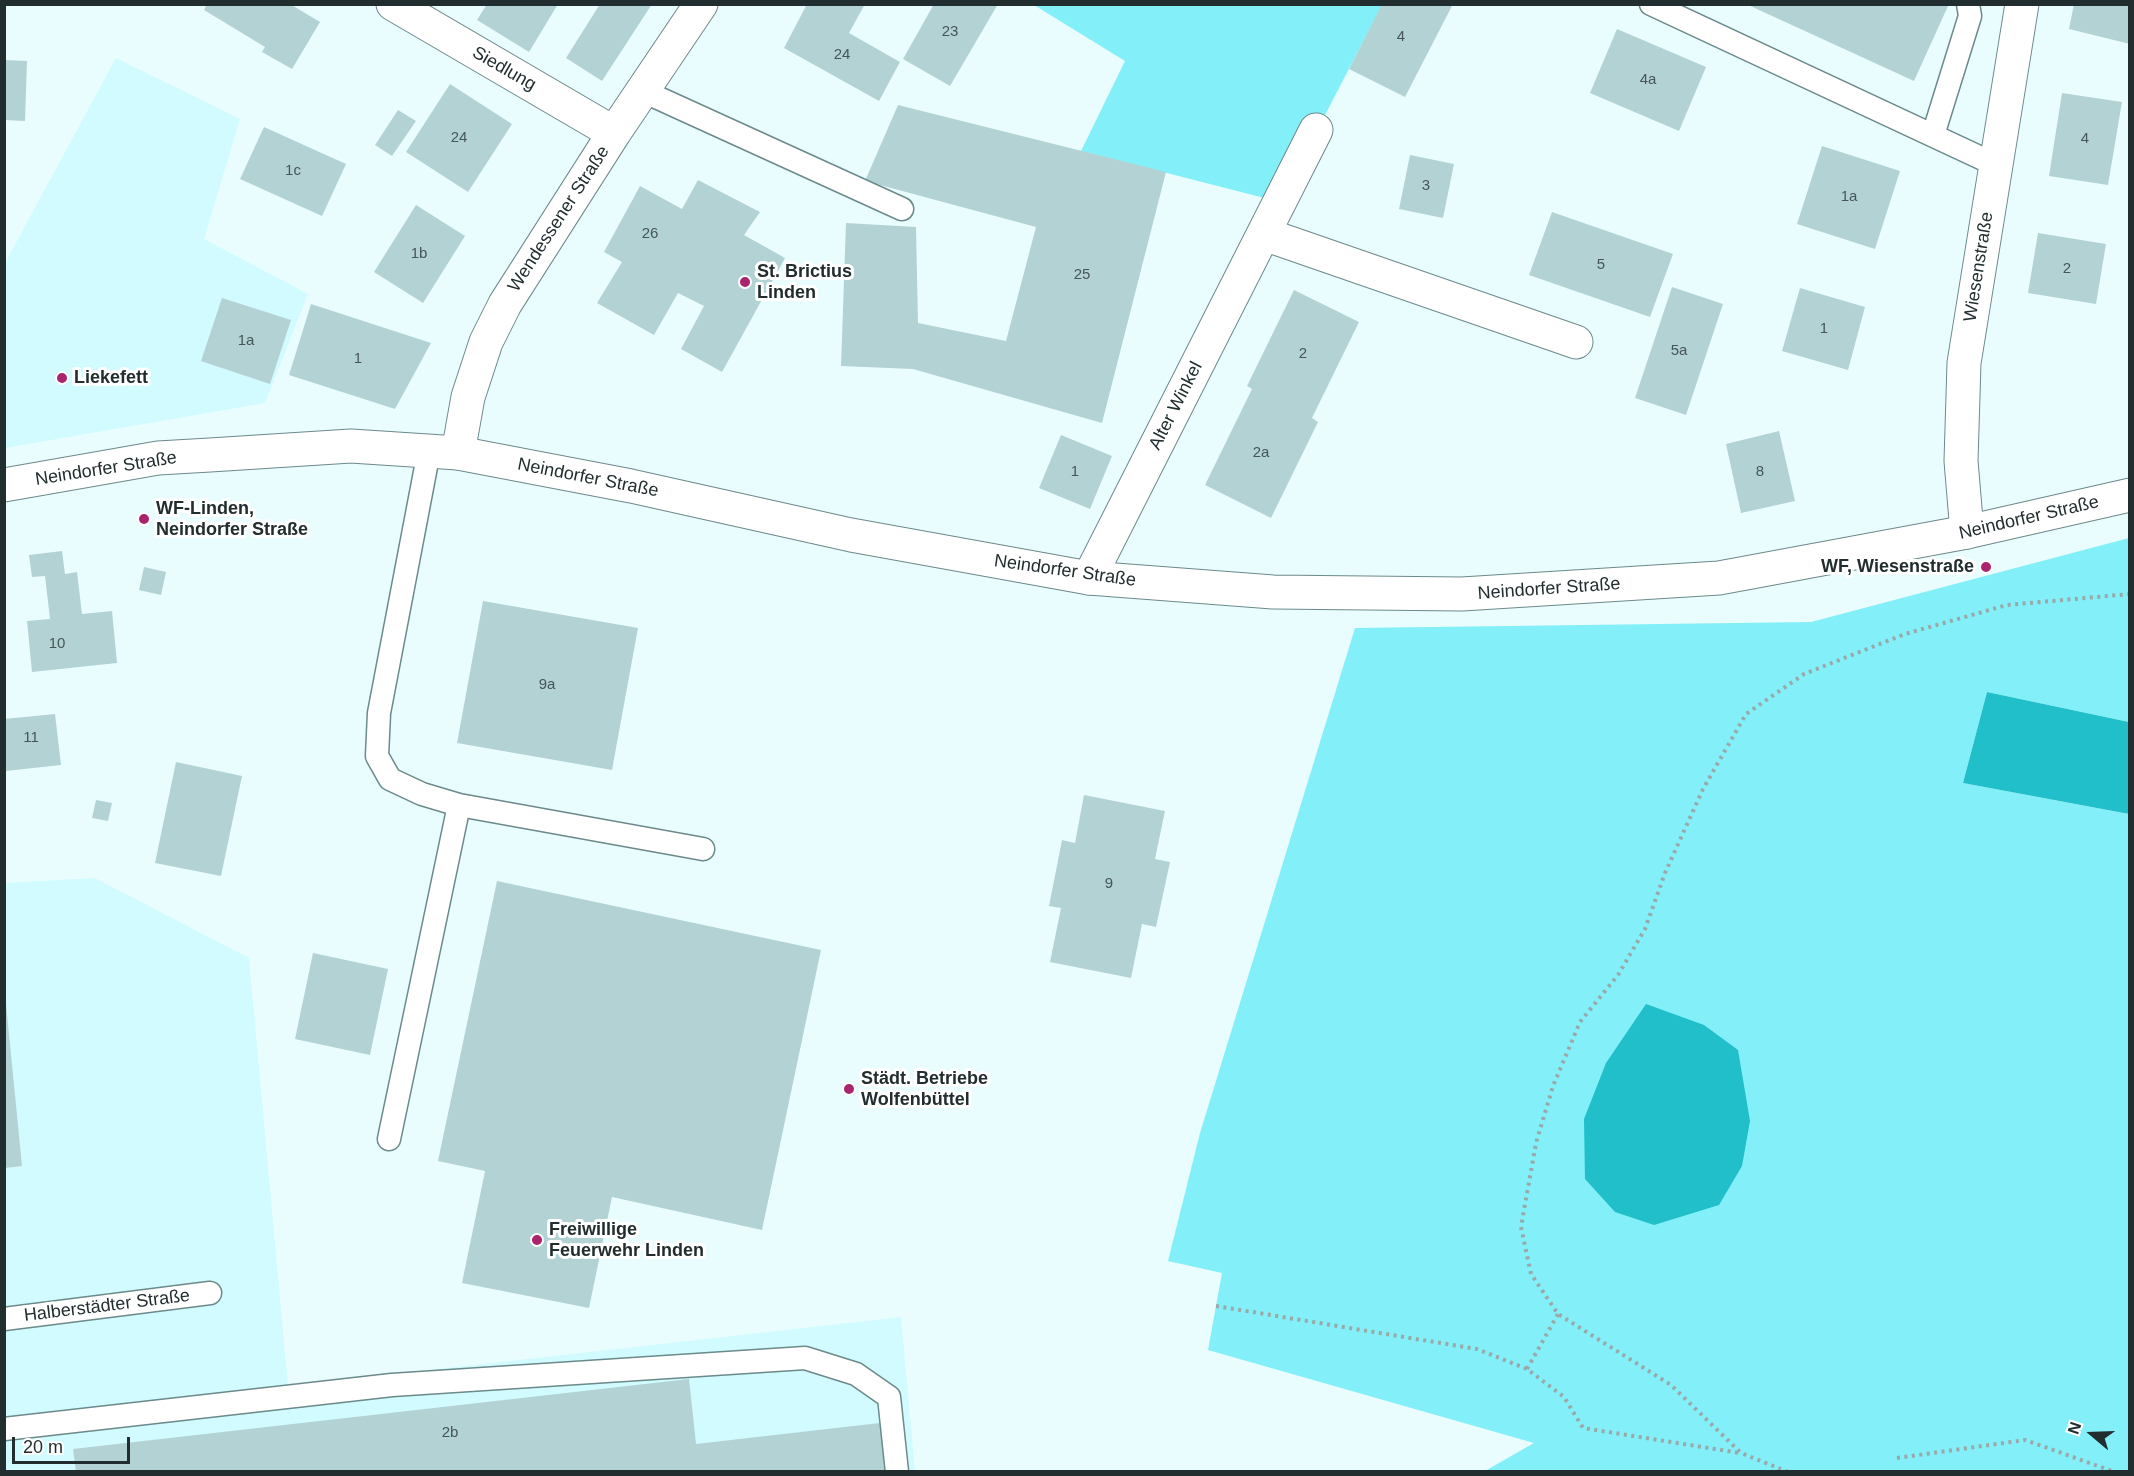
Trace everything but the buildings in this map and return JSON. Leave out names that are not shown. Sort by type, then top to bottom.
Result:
[{"type":"street","name":"Siedlung","points":[[393,4],[614,134]]},
{"type":"street","name":"Wendessener Straße","points":[[443,452],[468,396],[486,342],[505,303],[701,4]]},
{"type":"street","name":"Wiesenstraße","points":[[1967,532],[1961,461],[1964,363],[2022,4]]},
{"type":"street","name":"Alter Winkel","points":[[1089,578],[1316,130]]},
{"type":"street","points":[[1264,234],[1576,342]]},
{"type":"street","name":"Neindorfer Straße","points":[[4,485],[158,458],[351,446],[443,452],[631,486],[851,535],[1089,578],[1273,592],[1462,594],[1719,578],[1967,532],[2130,495]]},
{"type":"lane","points":[[1651,4],[1996,165]]},
{"type":"lane","points":[[1933,135],[1970,16],[1968,4]]},
{"type":"lane","points":[[643,92],[903,209]]},
{"type":"lane","points":[[443,452],[379,713],[377,756],[390,779],[422,794],[459,805],[704,849]]},
{"type":"lane","points":[[389,1139],[459,805]]},
{"type":"lane","name":"Halberstädter Straße","points":[[4,1319],[210,1293]]},
{"type":"lane","points":[[4,1429],[392,1385],[805,1358],[856,1374],[889,1397],[897,1472]]},
{"type":"path","points":[[1741,1453],[1671,1384],[1558,1314],[1531,1274],[1521,1227],[1536,1143],[1550,1097],[1580,1022],[1618,975],[1645,929],[1665,873],[1704,789],[1746,714],[1804,674],[1905,633],[2007,605],[2130,594]]},
{"type":"path","points":[[1216,1306],[1477,1349],[1527,1369],[1563,1397],[1583,1428],[1741,1453],[1788,1472]]},
{"type":"path","points":[[1527,1369],[1558,1314]]},
{"type":"path","points":[[1897,1458],[2025,1440],[2115,1472]]},
{"type":"shaded area","points":[[1034,5],[1382,5],[1280,202],[1081,151],[1125,61]]},
{"type":"shaded area","points":[[116,58],[240,119],[204,239],[308,294],[265,403],[5,448],[5,263]]},
{"type":"shaded area","points":[[2129,538],[2129,722],[1987,692],[1963,783],[2129,814],[2129,1471],[1485,1471],[1534,1443],[1208,1350],[1222,1273],[1168,1261],[1200,1133],[1355,628],[1811,622]]},
{"type":"shaded area","points":[[1987,692],[2129,722],[2129,814],[1963,783]]},
{"type":"shaded area","points":[[95,878],[249,958],[288,1386],[901,1317],[915,1471],[5,1472],[5,883]]},
{"type":"shaded area","points":[[1646,1004],[1704,1025],[1738,1050],[1750,1121],[1742,1166],[1719,1205],[1654,1225],[1615,1212],[1585,1179],[1584,1119],[1606,1063]]},
{"type":"place","name":"St. Brictius Linden","points":[[745,282]]},
{"type":"place","name":"Liekefett","points":[[62,378]]},
{"type":"place","name":"WF-Linden, Neindorfer Straße","points":[[144,519]]},
{"type":"place","name":"WF, Wiesenstraße","points":[[1986,567]]},
{"type":"place","name":"Städt. Betriebe Wolfenbüttel","points":[[849,1089]]},
{"type":"place","name":"Freiwillige Feuerwehr Linden","points":[[537,1240]]}]
